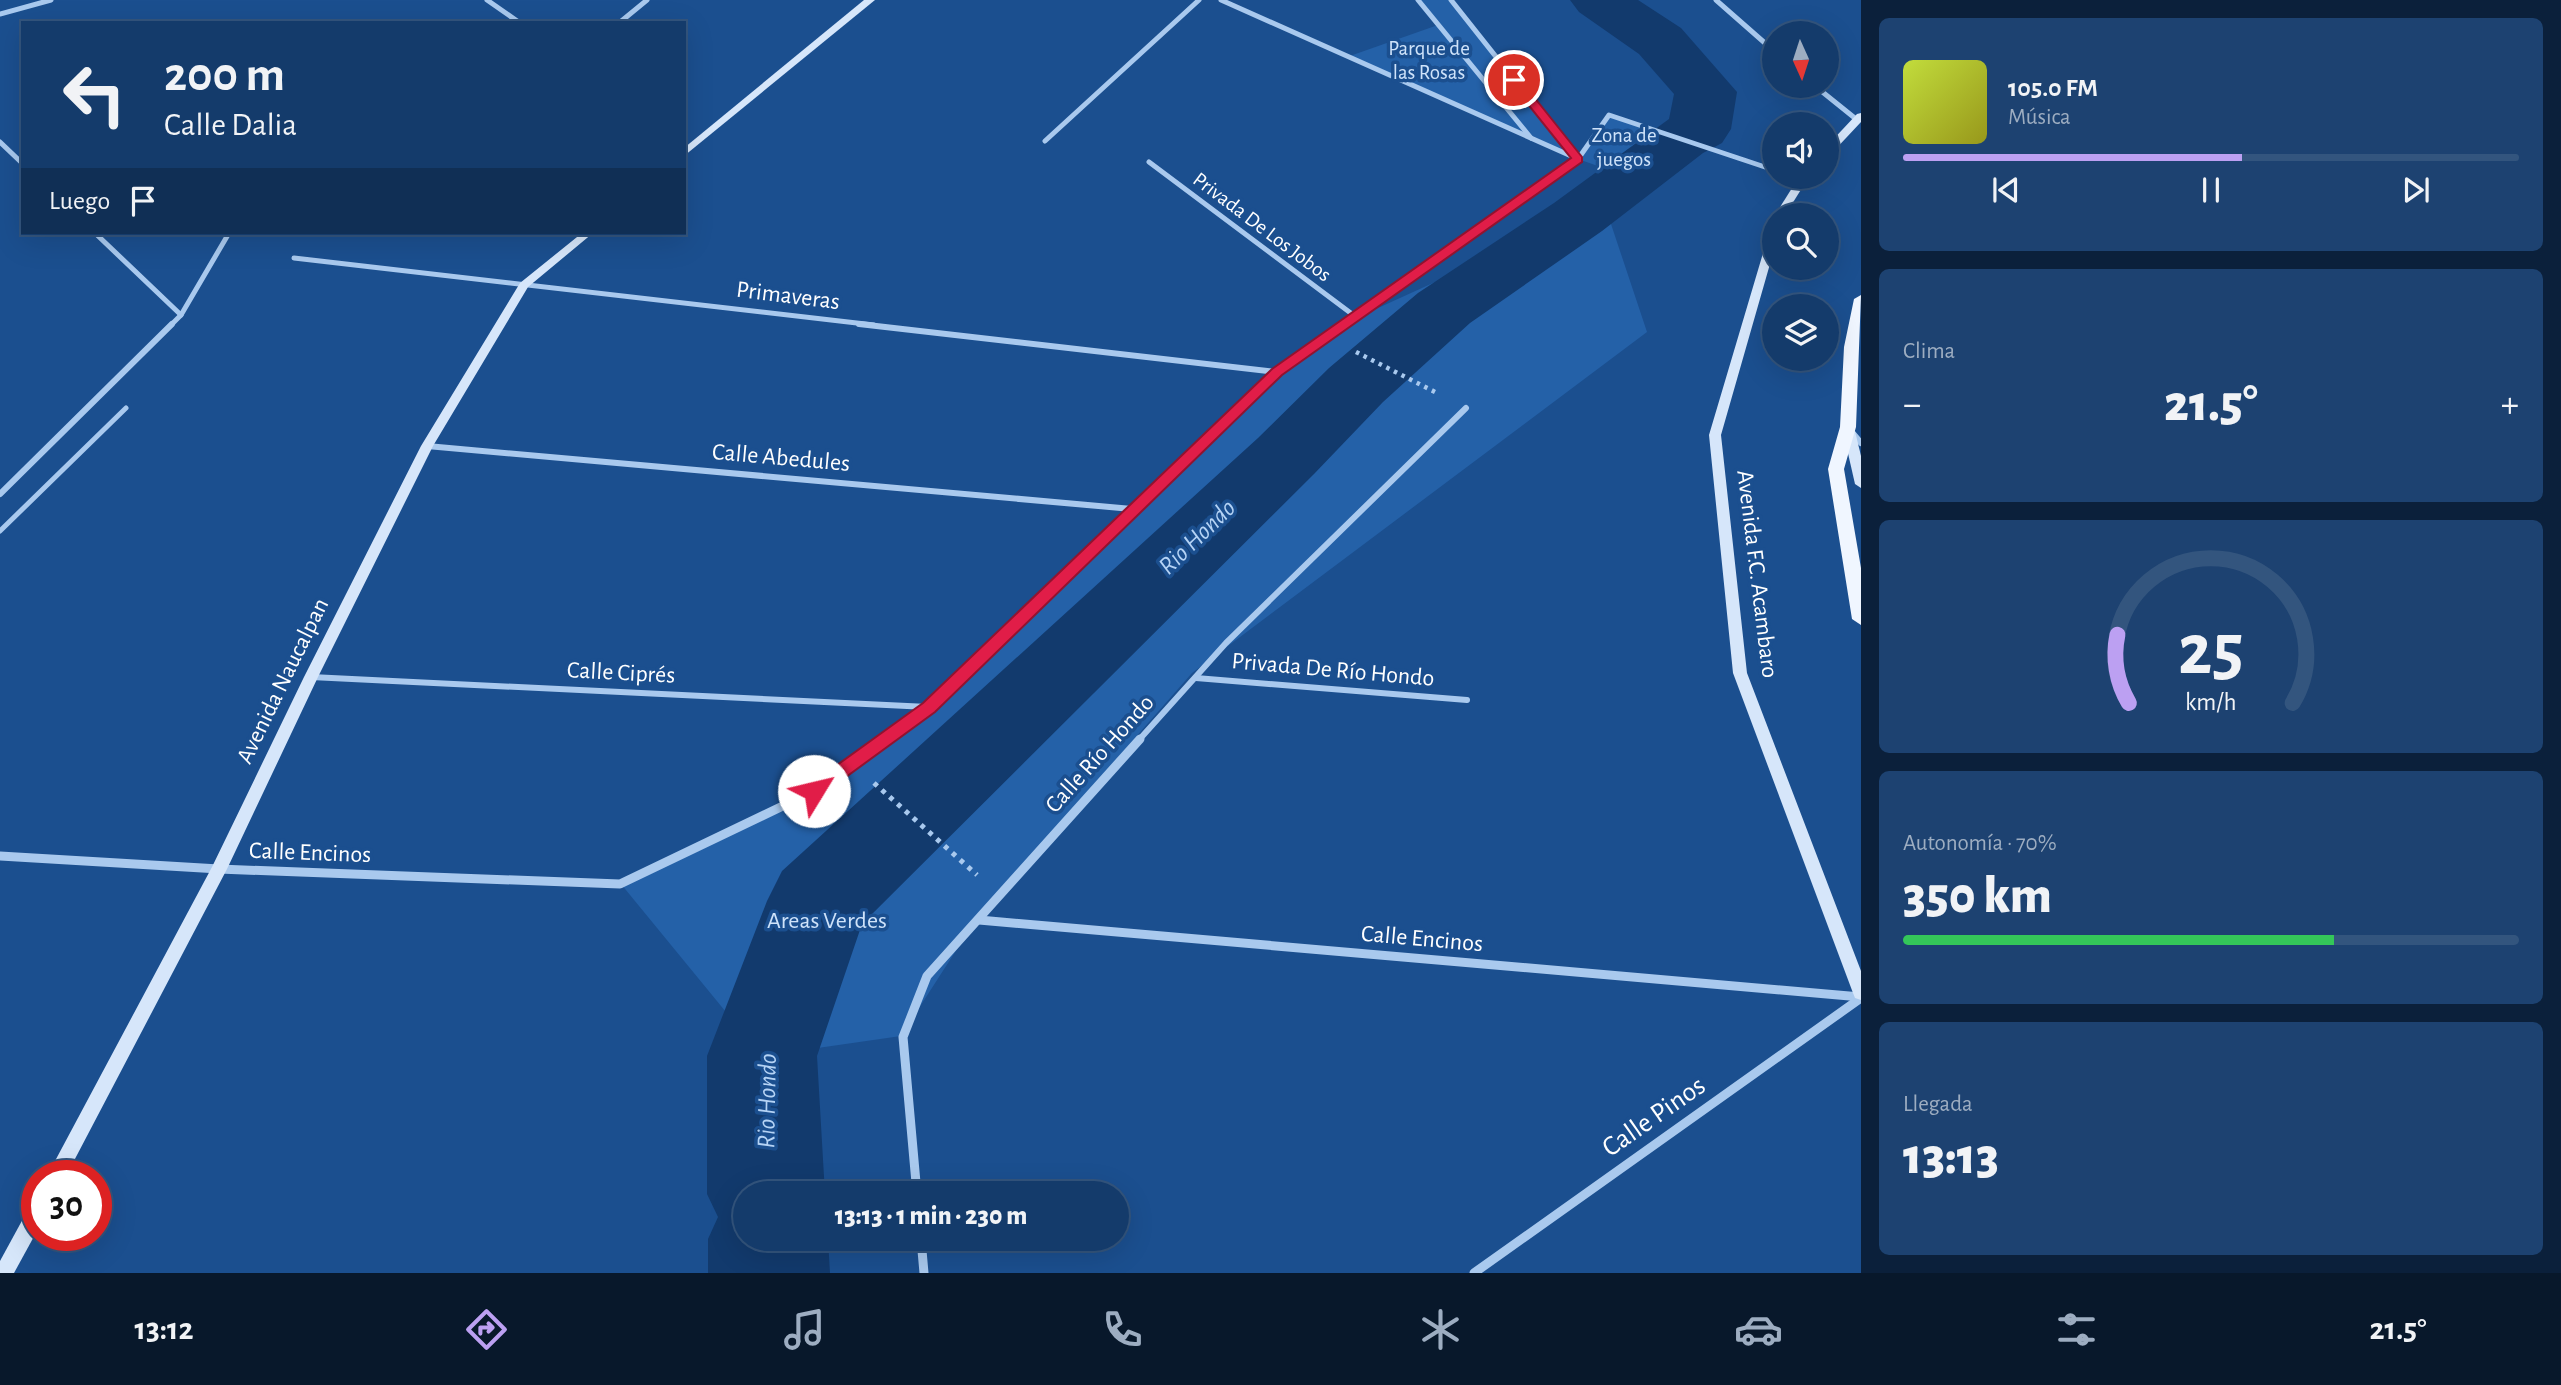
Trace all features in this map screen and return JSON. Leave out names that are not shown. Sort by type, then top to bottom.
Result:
[{"type":"main road","points":[[686,151],[870,0]]},
{"type":"main road","points":[[1839,139],[1858,118]]},
{"type":"main road","name":"Avenida Naucalpan","points":[[64,1160],[219,869],[311,677],[427,446],[524,285],[586,235]]},
{"type":"main road","name":"Avenida F.C. Acambaro","points":[[1762,274],[1715,435],[1740,673],[1861,996]]},
{"type":"main road","points":[[1861,299],[1851,348],[1848,426],[1836,469],[1861,619]]},
{"type":"main road","points":[[1848,426],[1861,484]]},
{"type":"main road","points":[[4,1273],[21,1242]]},
{"type":"street","points":[[0,14],[51,0]]},
{"type":"street","points":[[487,0],[517,21]]},
{"type":"street","points":[[621,21],[643,6],[647,0]]},
{"type":"street","points":[[1045,141],[1199,0]]},
{"type":"street","points":[[1222,0],[1578,159]]},
{"type":"street","points":[[1418,0],[1534,141]]},
{"type":"street","points":[[1451,0],[1578,159]]},
{"type":"street","points":[[1716,0],[1762,40]]},
{"type":"street","points":[[1831,98],[1858,118]]},
{"type":"street","points":[[929,707],[1277,372],[1578,159],[1609,115],[1762,166]]},
{"type":"street","points":[[0,142],[21,162]]},
{"type":"street","name":"Privada De Los Jobos","points":[[1149,162],[1356,317]]},
{"type":"street","points":[[96,235],[181,315]]},
{"type":"street","points":[[0,494],[181,315],[228,235]]},
{"type":"street","name":"Primaveras","points":[[294,258],[1277,372]]},
{"type":"street","name":"Calle Río Hondo","points":[[916,1181],[902,1037],[927,976],[1226,643],[1466,408]]},
{"type":"street","points":[[1848,426],[1861,443]]},
{"type":"street","name":"Calle Abedules","points":[[427,446],[1132,509]]},
{"type":"street","name":"Calle Ciprés","points":[[311,677],[929,707]]},
{"type":"street","name":"Privada De Río Hondo","points":[[1196,678],[1467,700]]},
{"type":"street","name":"Calle Encinos","points":[[0,856],[219,869],[620,884],[814,791],[929,707]]},
{"type":"street","name":"Calle Encinos","points":[[979,920],[1861,996]]},
{"type":"street","name":"Calle Pinos","points":[[1474,1273],[1861,996]]},
{"type":"street","points":[[922,1251],[925,1273]]},
{"type":"lane","points":[[0,531],[126,408]]},
{"type":"path","points":[[1352,350],[1437,393]]},
{"type":"path","points":[[870,779],[971,869]]},
{"type":"green space","name":"Parque de las Rosas","points":[[1418,0],[1450,0],[1576,158],[1347,57],[1438,25]]},
{"type":"green space","name":"Zona de juegos","points":[[1609,115],[1680,139],[1629,177],[1577,159]]},
{"type":"green space","name":"Areas Verdes","points":[[1602,197],[1647,332],[1192,673],[977,918],[901,1036],[762,1056],[621,884],[814,791],[930,708],[1278,372],[1356,318],[1578,217]]},
{"type":"waterway","name":"Rio Hondo","points":[[766,1181],[762,1056],[818,901],[1286,456],[1356,385],[1444,308],[1578,217],[1680,139],[1699,129],[1706,92],[1660,41],[1599,0]]},
{"type":"waterway","name":"Rio Hondo","points":[[768,1251],[769,1273]]},
{"type":"route","points":[[814,791],[929,707],[1277,372],[1578,159],[1514,80]]}]
